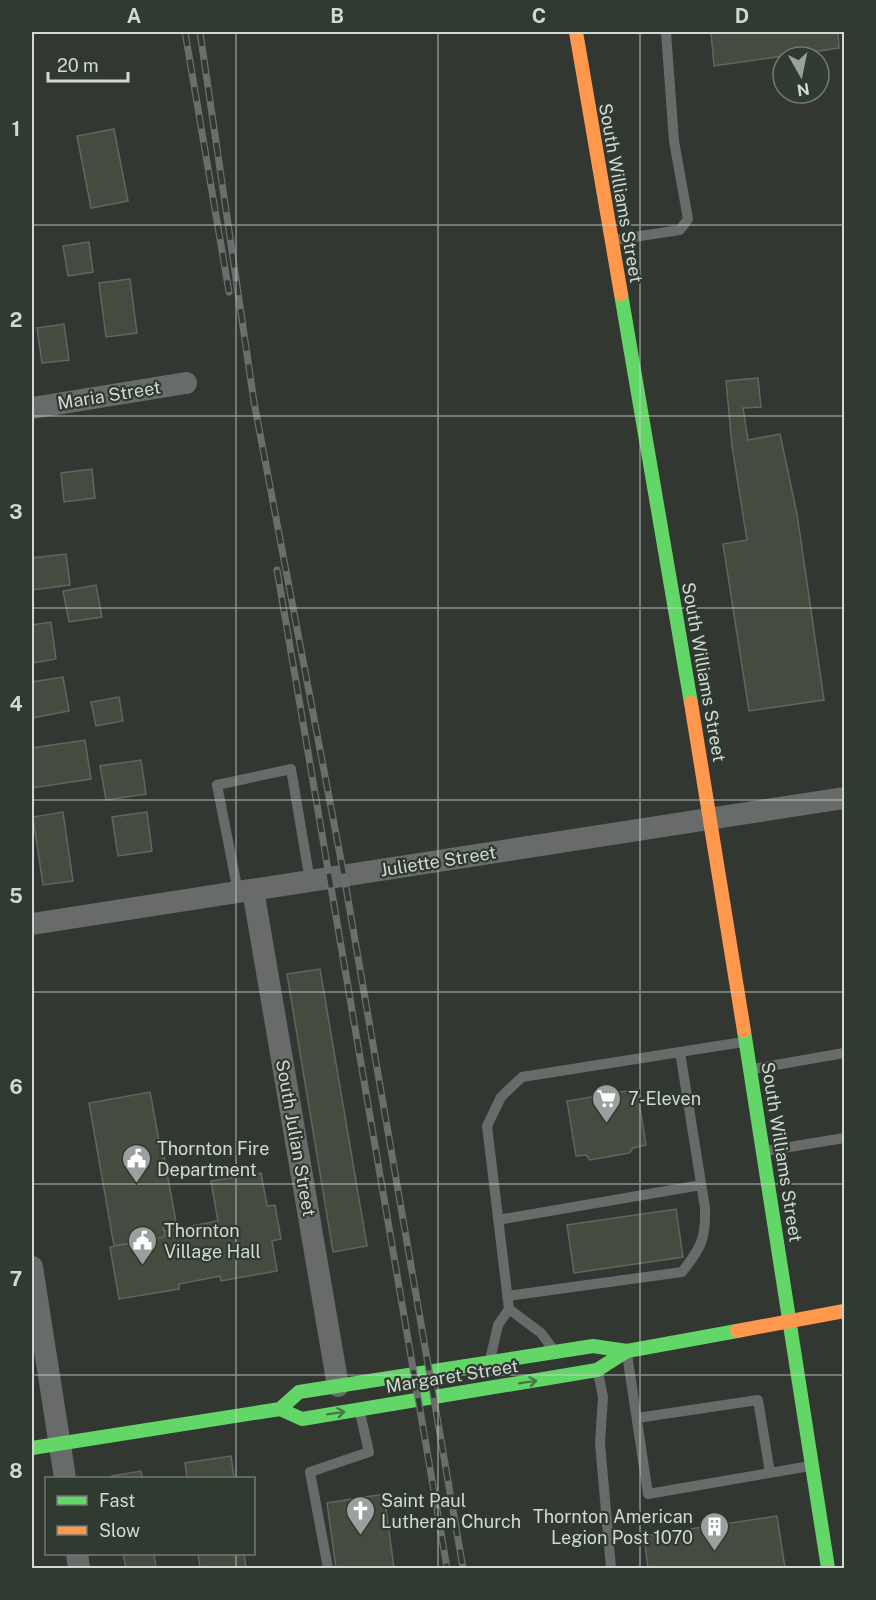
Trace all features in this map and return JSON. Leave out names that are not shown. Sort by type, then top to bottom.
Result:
[{"type":"street","name":"South Williams Street","points":[[576,32],[711,819],[828,1569]]},
{"type":"street","name":"Maria Street","points":[[32,408],[186,383]]},
{"type":"street","name":"Juliette Street","points":[[32,924],[844,798]]},
{"type":"street","name":"South Julian Street","points":[[245,891],[338,1386]]},
{"type":"street","points":[[32,1267],[65,1477]]},
{"type":"street","name":"Margaret Street","points":[[32,1448],[280,1409],[299,1392],[593,1346],[627,1351],[844,1311]]},
{"type":"street","name":"Margaret Street","points":[[280,1409],[302,1419],[359,1410],[597,1370],[627,1351]]},
{"type":"lane","points":[[611,240],[680,230],[688,219],[674,141],[666,32]]},
{"type":"lane","points":[[245,891],[217,784],[291,769],[310,881]]},
{"type":"lane","points":[[489,1362],[498,1325],[509,1309],[487,1126],[501,1096],[522,1077],[746,1041]]},
{"type":"lane","points":[[507,1296],[682,1272],[696,1255],[706,1232],[680,1052]]},
{"type":"lane","points":[[750,1070],[844,1053]]},
{"type":"lane","points":[[763,1152],[844,1138]]},
{"type":"lane","points":[[498,1220],[701,1185]]},
{"type":"lane","points":[[509,1309],[542,1333],[554,1352]]},
{"type":"lane","points":[[593,1346],[603,1397],[600,1443],[610,1569]]},
{"type":"lane","points":[[627,1351],[648,1494],[812,1466]]},
{"type":"lane","points":[[637,1418],[758,1400],[770,1473]]},
{"type":"lane","points":[[328,1569],[310,1472],[369,1452],[359,1410]]},
{"type":"building","points":[[711,32],[838,32],[839,48],[831,49],[831,45],[771,45],[771,58],[714,66]]},
{"type":"building","points":[[114,129],[128,201],[91,208],[77,136]]},
{"type":"building","points":[[89,242],[93,272],[68,276],[63,246]]},
{"type":"building","points":[[130,279],[137,333],[106,337],[99,283]]},
{"type":"building","points":[[64,324],[69,360],[42,363],[37,328]]},
{"type":"building","points":[[758,378],[761,407],[743,408],[748,440],[780,434],[797,514],[824,700],[749,711],[723,544],[747,540],[732,446],[726,381]]},
{"type":"building","points":[[92,469],[95,498],[64,502],[61,473]]},
{"type":"building","points":[[66,554],[70,585],[32,590],[32,558]]},
{"type":"building","points":[[96,585],[102,617],[69,622],[63,591]]},
{"type":"building","points":[[51,622],[56,659],[32,663],[32,625]]},
{"type":"building","points":[[63,677],[69,711],[32,718],[32,682]]},
{"type":"building","points":[[119,697],[123,721],[96,726],[91,702]]},
{"type":"building","points":[[85,740],[91,779],[32,788],[32,748]]},
{"type":"building","points":[[141,760],[146,794],[106,800],[100,766]]},
{"type":"building","points":[[63,812],[73,881],[43,885],[33,817]]},
{"type":"building","points":[[147,812],[152,851],[118,856],[112,817]]},
{"type":"building","points":[[320,969],[367,1246],[333,1252],[287,974]]},
{"type":"building","name":"7-Eleven","points":[[637,1089],[646,1145],[633,1148],[629,1153],[590,1160],[586,1155],[576,1156],[567,1101]]},
{"type":"building","name":"Thornton Fire Department","points":[[150,1092],[176,1222],[163,1224],[165,1237],[114,1246],[89,1103]]},
{"type":"building","points":[[261,1173],[267,1206],[275,1205],[281,1239],[272,1241],[277,1271],[221,1281],[220,1276],[179,1284],[179,1289],[119,1299],[110,1247],[165,1237],[164,1231],[218,1221],[211,1181]]},
{"type":"building","points":[[676,1209],[683,1257],[574,1273],[567,1225]]},
{"type":"building","points":[[231,1456],[234,1477],[187,1477],[185,1463]]},
{"type":"building","points":[[141,1471],[142,1477],[112,1477]]},
{"type":"building","name":"Saint Paul Lutheran Church","points":[[384,1494],[394,1568],[336,1568],[327,1503]]},
{"type":"building","name":"Thornton American Legion Post 1070","points":[[777,1516],[785,1568],[648,1568],[644,1536]]},
{"type":"building","points":[[123,1555],[154,1555],[156,1568],[126,1568]]},
{"type":"building","points":[[198,1555],[244,1555],[246,1568],[200,1568]]},
{"type":"railway","points":[[185,32],[229,292]]},
{"type":"railway","points":[[200,32],[254,402],[344,876],[463,1568]]},
{"type":"railway","points":[[277,570],[447,1568]]},
{"type":"traffic: fast","points":[[621,294],[691,703]]},
{"type":"traffic: fast","points":[[744,1031],[828,1568]]},
{"type":"traffic: fast","points":[[280,1409],[299,1392],[593,1346],[627,1351],[737,1331]]},
{"type":"traffic: fast","points":[[32,1448],[280,1409],[302,1419],[597,1370],[627,1351]]},
{"type":"traffic: slow","points":[[576,32],[621,294]]},
{"type":"traffic: slow","points":[[691,703],[744,1031]]},
{"type":"traffic: slow","points":[[737,1331],[844,1311]]},
{"type":"place","name":"7-Eleven","points":[[607,1124]]},
{"type":"place","name":"Thornton Fire Department","points":[[136,1184]]},
{"type":"place","name":"Thornton Village Hall","points":[[143,1266]]},
{"type":"place","name":"Saint Paul Lutheran Church","points":[[360,1536]]},
{"type":"place","name":"Thornton American Legion Post 1070","points":[[714,1552]]}]
